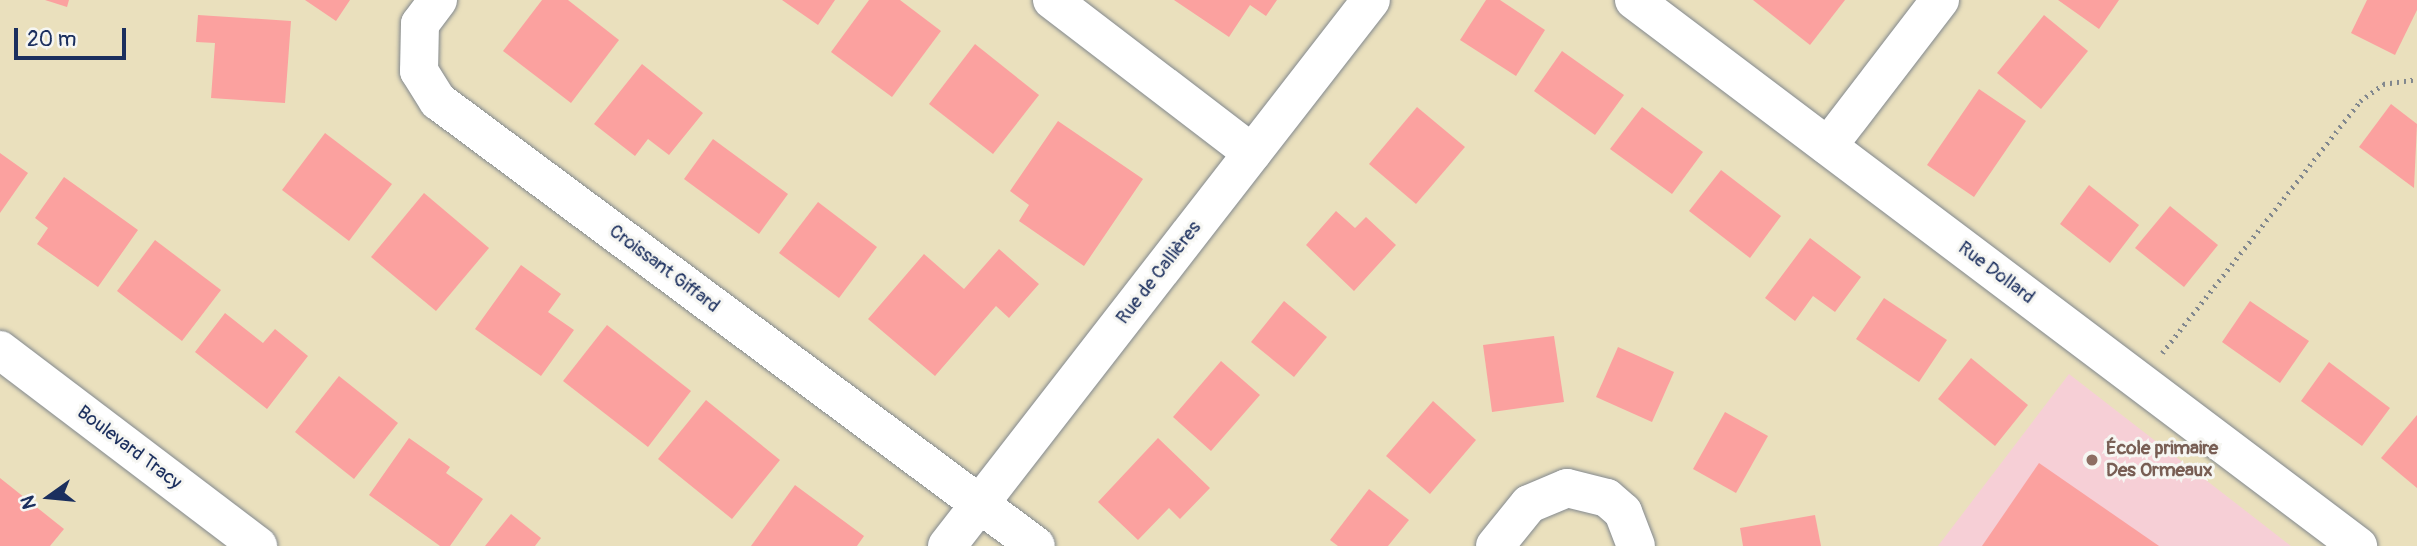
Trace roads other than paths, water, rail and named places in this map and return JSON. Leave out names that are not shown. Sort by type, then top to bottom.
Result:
[{"type":"street","name":"Croissant Giffard","points":[[438,0],[420,24],[419,71],[438,101],[1036,546]]},
{"type":"street","points":[[1052,0],[1252,153]]},
{"type":"street","name":"Rue de Callières","points":[[947,546],[1371,0]]},
{"type":"street","name":"Rue Dollard","points":[[1634,0],[2358,546]]},
{"type":"street","points":[[1828,146],[1940,0]]},
{"type":"street","name":"Boulevard Tracy","points":[[0,350],[258,546]]},
{"type":"street","points":[[1495,546],[1529,504],[1567,488],[1607,498],[1623,512],[1636,546]]},
{"type":"place","name":"École primaire Des Ormeaux","points":[[2092,460]]}]
